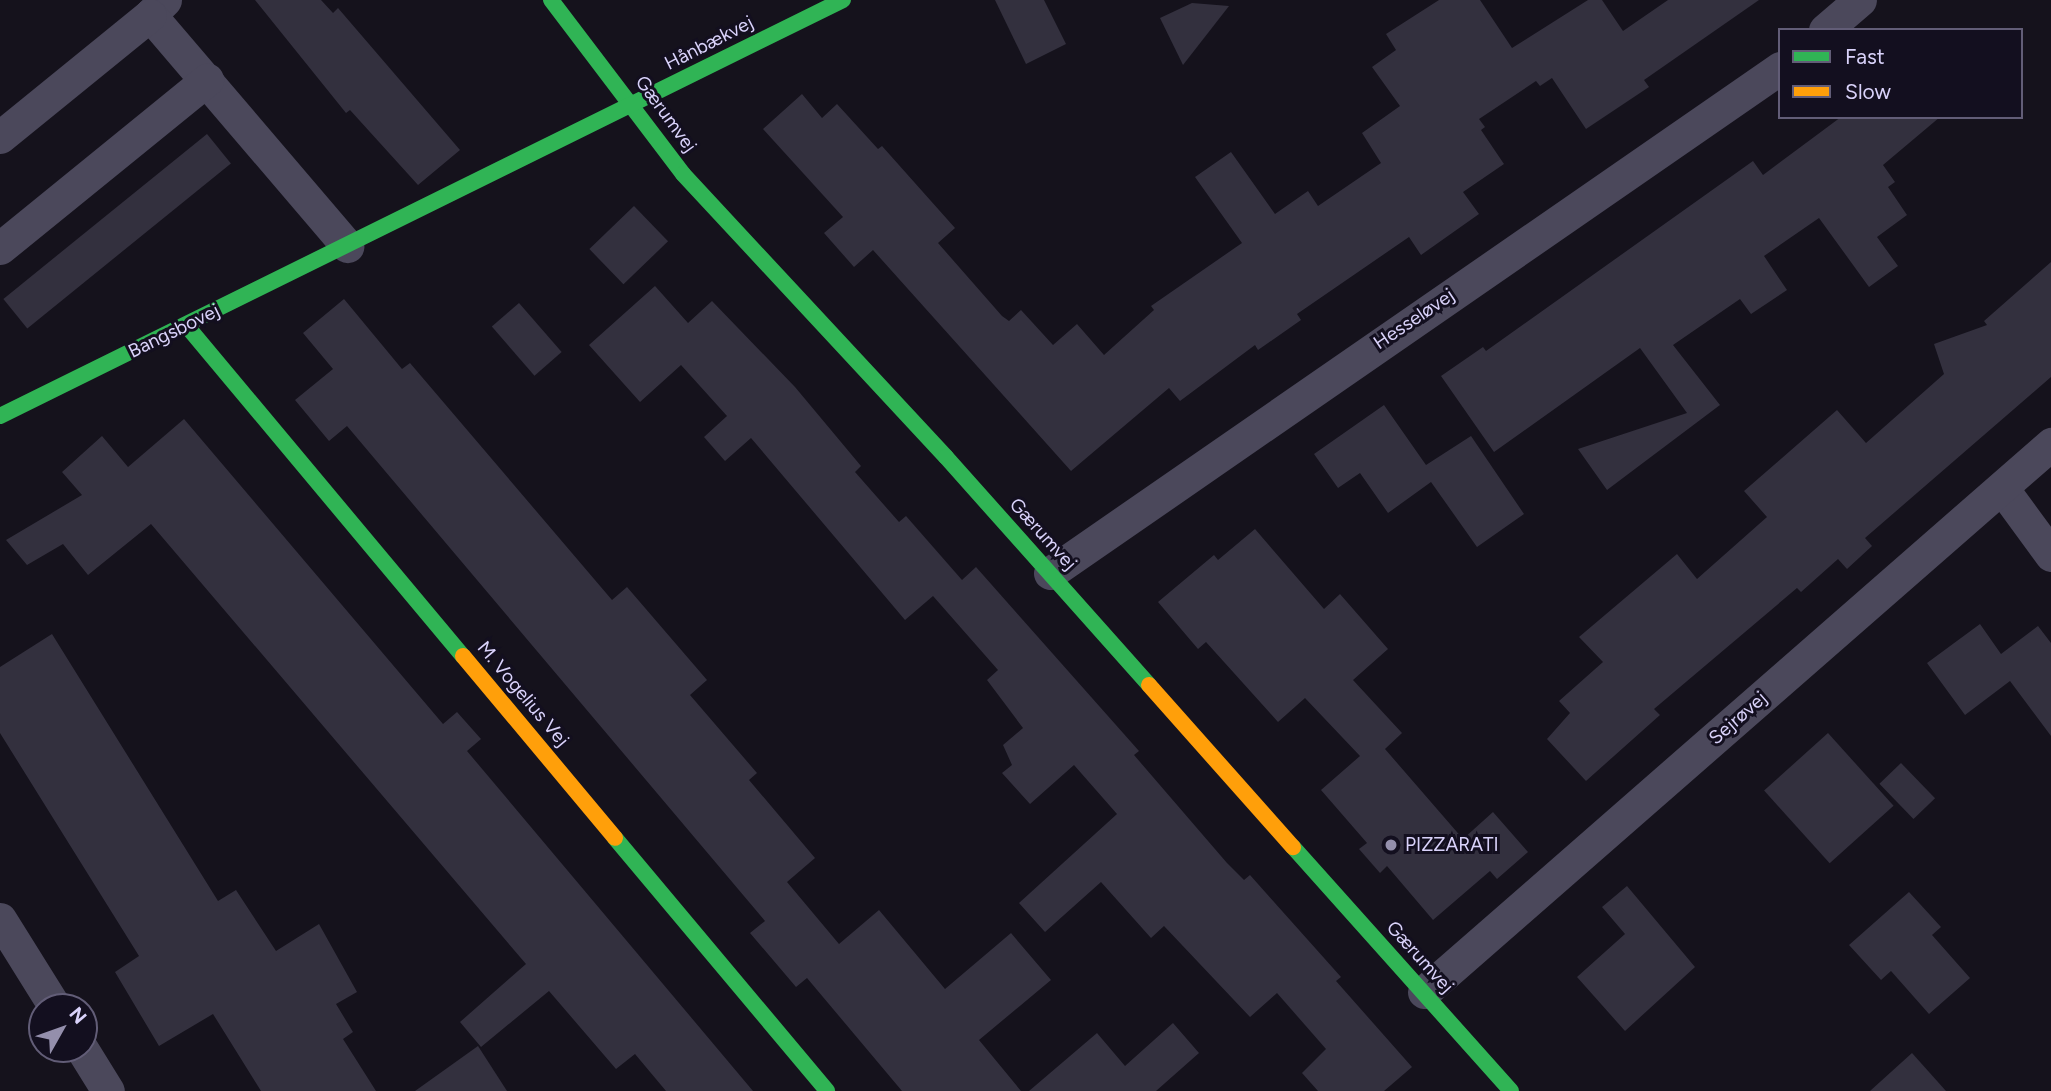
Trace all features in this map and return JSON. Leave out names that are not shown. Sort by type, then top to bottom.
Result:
[{"type":"street","name":"Gærumvej","points":[[551,0],[634,105],[684,174],[1050,573],[1511,1091]]},
{"type":"street","name":"Hånbækvej","points":[[634,105],[842,0]]},
{"type":"street","points":[[1827,28],[1860,0]]},
{"type":"street","points":[[0,137],[157,8],[207,80],[347,246]]},
{"type":"street","name":"Hesseløvej","points":[[1050,573],[1778,69]]},
{"type":"street","points":[[0,248],[207,80]]},
{"type":"street","name":"Bangsbovej","points":[[0,416],[634,105]]},
{"type":"street","name":"M. Vogelius Vej","points":[[186,325],[827,1091]]},
{"type":"street","name":"Sejrøvej","points":[[1424,992],[2051,443]]},
{"type":"street","points":[[2002,488],[2051,555]]},
{"type":"street","points":[[0,919],[46,993]]},
{"type":"street","points":[[91,1063],[108,1091]]},
{"type":"building","points":[[255,0],[321,0],[333,13],[338,8],[460,150],[418,185],[350,110],[346,113]]},
{"type":"building","points":[[995,0],[1044,0],[1066,44],[1026,64]]},
{"type":"building","points":[[1439,0],[1480,0],[1512,48],[1588,0],[1602,0],[1623,31],[1668,0],[1759,0],[1644,80],[1649,87],[1586,129],[1552,78],[1540,86],[1536,81],[1479,119],[1485,127],[1481,130],[1504,164],[1463,192],[1479,214],[1421,255],[1409,237],[1297,314],[1301,320],[1258,350],[1255,345],[1180,401],[1169,388],[1071,471],[873,250],[854,267],[824,233],[843,217],[763,129],[802,94],[822,118],[837,104],[878,149],[882,146],[955,228],[938,243],[1002,316],[1009,321],[1021,310],[1053,345],[1077,324],[1104,355],[1154,310],[1151,306],[1242,243],[1195,177],[1231,152],[1275,214],[1308,191],[1318,206],[1381,163],[1362,133],[1400,106],[1372,67],[1396,50],[1386,34]]},
{"type":"building","points":[[1192,3],[1229,6],[1183,65],[1160,18]]},
{"type":"building","points":[[1838,119],[1938,119],[1883,165],[1895,182],[1888,187],[1907,215],[1877,237],[1898,266],[1869,287],[1819,218],[1764,256],[1787,290],[1751,314],[1740,299],[1673,345],[1720,405],[1607,490],[1578,449],[1687,413],[1640,348],[1494,452],[1441,376],[1483,347],[1486,351],[1753,161],[1763,175]]},
{"type":"building","points":[[207,134],[231,164],[27,328],[3,299]]},
{"type":"building","points":[[634,206],[668,241],[623,284],[589,249]]},
{"type":"building","points":[[2051,262],[2051,377],[1865,538],[1872,546],[1847,569],[1838,559],[1801,592],[1797,588],[1654,709],[1660,715],[1586,781],[1547,739],[1570,713],[1559,701],[1603,662],[1579,637],[1677,554],[1697,579],[1767,517],[1744,491],[1837,410],[1866,443],[1944,374],[1934,344],[1987,325],[1984,321]]},
{"type":"building","points":[[655,286],[688,323],[712,301],[795,387],[861,466],[855,472],[899,522],[906,516],[962,580],[976,567],[1139,751],[1134,755],[1227,863],[1244,880],[1250,875],[1341,977],[1336,981],[1412,1067],[1384,1091],[1318,1091],[1302,1073],[1326,1049],[1277,993],[1250,1017],[1164,926],[1151,938],[1101,882],[1045,932],[1019,903],[1117,814],[1074,765],[1030,804],[1002,773],[1012,765],[1003,745],[1023,728],[987,680],[998,670],[933,596],[905,620],[751,438],[725,461],[704,437],[727,416],[681,365],[640,402],[589,345]]},
{"type":"building","points":[[344,299],[402,369],[410,363],[612,600],[627,587],[707,680],[690,695],[757,773],[749,780],[815,858],[787,882],[839,944],[879,910],[945,989],[1011,933],[1051,980],[979,1040],[1021,1091],[902,1091],[807,978],[796,987],[750,933],[765,921],[347,426],[329,441],[295,400],[333,369],[303,333]]},
{"type":"building","points":[[519,303],[562,352],[534,376],[492,327]]},
{"type":"building","points":[[1384,405],[1426,465],[1471,436],[1524,514],[1477,547],[1431,482],[1388,513],[1360,473],[1338,488],[1314,454]]},
{"type":"building","points":[[184,419],[443,724],[457,712],[481,739],[467,751],[753,1091],[666,1091],[635,1054],[616,1069],[549,991],[481,1047],[460,1022],[526,964],[151,524],[88,575],[63,544],[27,565],[6,540],[82,495],[62,472],[102,436],[128,467]]},
{"type":"building","points":[[1255,529],[1324,609],[1340,594],[1388,649],[1353,680],[1402,733],[1385,749],[1463,839],[1493,812],[1528,852],[1497,879],[1490,871],[1433,920],[1387,866],[1380,873],[1359,849],[1367,843],[1321,790],[1360,756],[1305,698],[1278,722],[1206,642],[1198,649],[1158,602],[1214,555],[1218,560]]},
{"type":"building","points":[[1980,624],[2001,654],[2038,626],[2051,643],[2051,736],[2010,681],[1965,715],[1927,663]]},
{"type":"building","points":[[52,634],[218,901],[236,890],[276,951],[319,924],[357,992],[336,1004],[353,1032],[343,1039],[376,1091],[261,1091],[213,1014],[159,1046],[115,972],[139,956],[0,733],[0,667]]},
{"type":"building","points":[[1828,733],[1894,806],[1830,863],[1764,791]]},
{"type":"building","points":[[1901,763],[1935,798],[1913,819],[1879,784]]},
{"type":"building","points":[[1627,886],[1695,967],[1625,1031],[1577,977],[1625,934],[1602,907]]},
{"type":"building","points":[[1909,892],[1941,927],[1932,935],[1970,978],[1929,1014],[1891,971],[1881,980],[1849,945]]},
{"type":"building","points":[[1173,1023],[1199,1053],[1156,1091],[1029,1091],[1097,1033],[1125,1066]]},
{"type":"building","points":[[478,1046],[507,1091],[415,1091]]},
{"type":"building","points":[[1912,1053],[1946,1091],[1870,1091]]},
{"type":"traffic: fast","points":[[551,0],[683,174],[946,457],[1149,685]]},
{"type":"traffic: fast","points":[[0,416],[843,0]]},
{"type":"traffic: fast","points":[[186,325],[463,656]]},
{"type":"traffic: fast","points":[[615,838],[827,1091]]},
{"type":"traffic: fast","points":[[1293,847],[1511,1091]]},
{"type":"traffic: slow","points":[[463,656],[615,838]]},
{"type":"traffic: slow","points":[[1149,685],[1293,847]]},
{"type":"place","name":"PIZZARATI","points":[[1391,845]]}]
